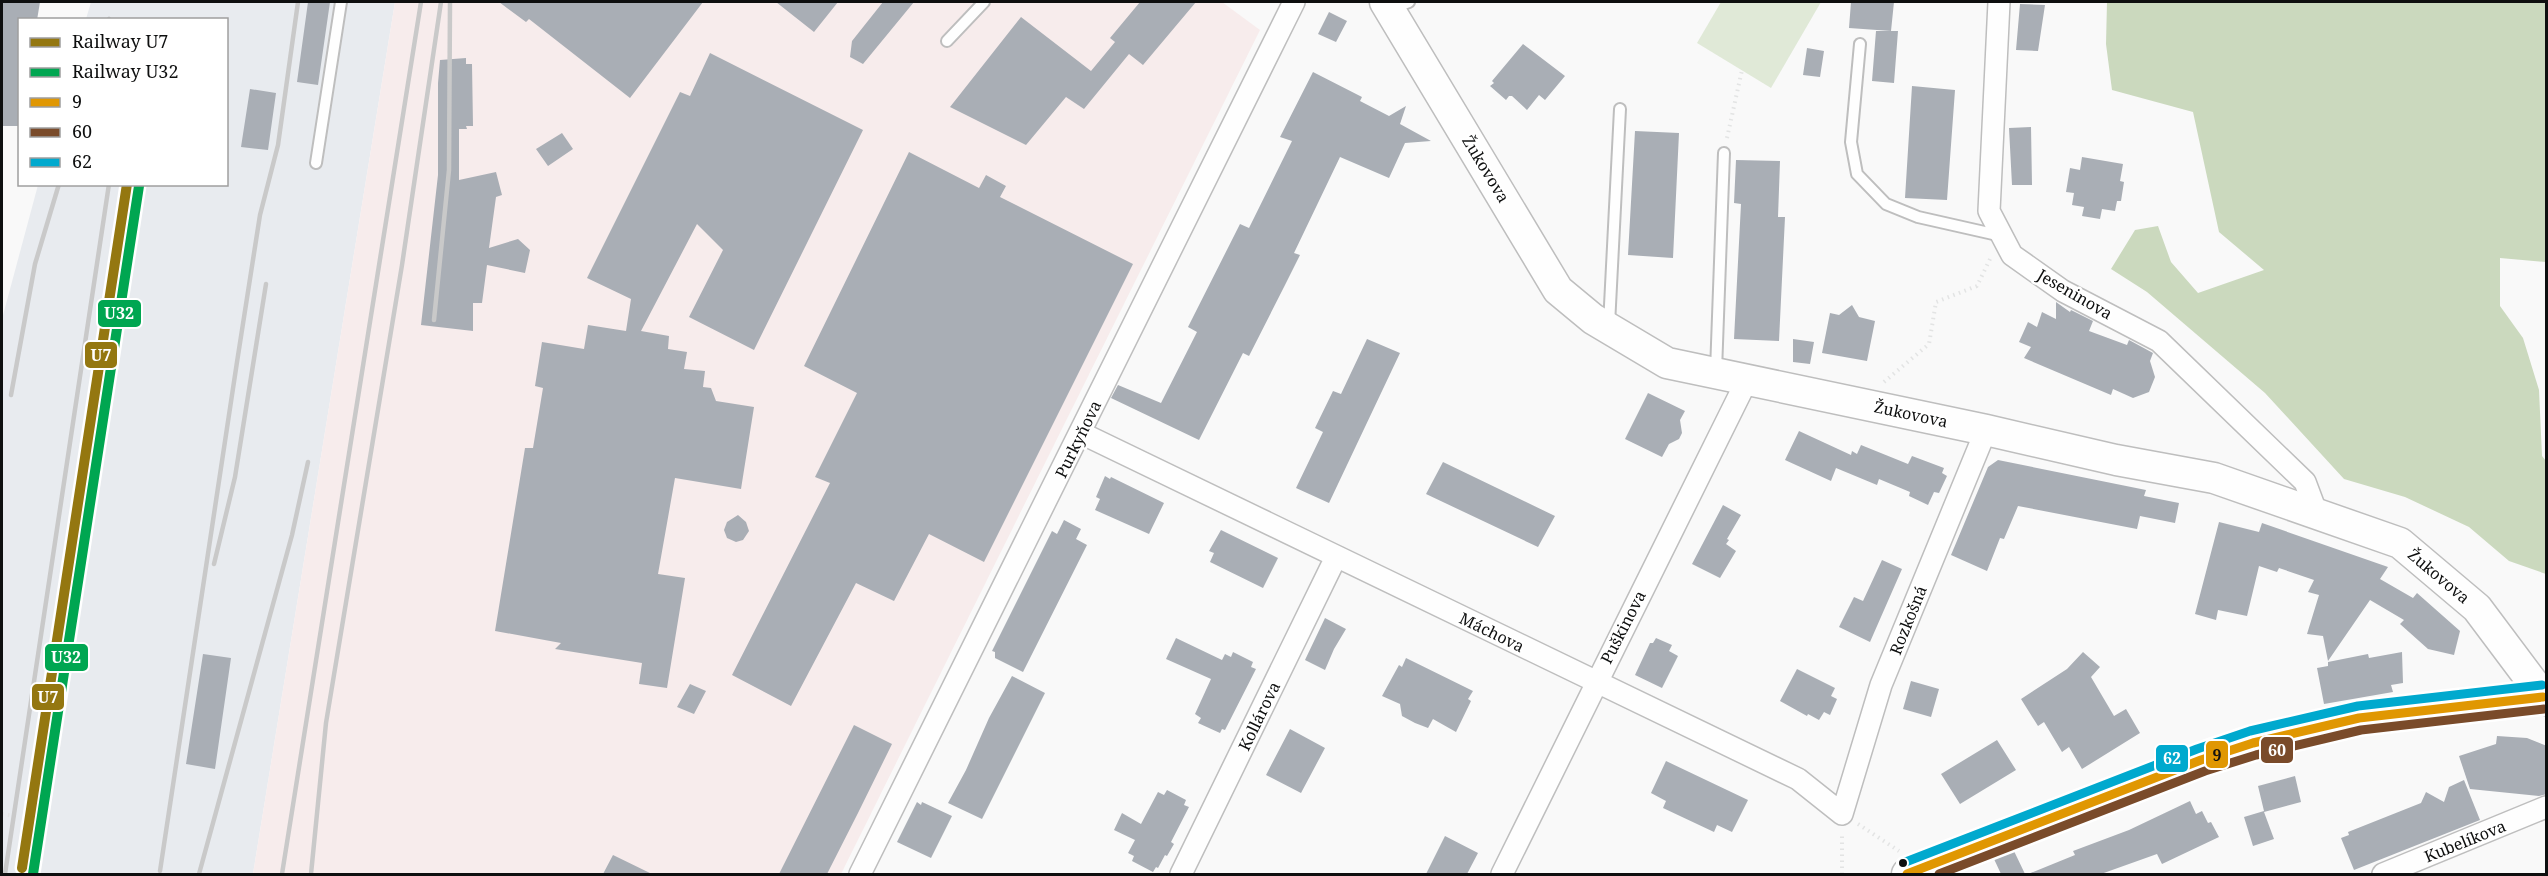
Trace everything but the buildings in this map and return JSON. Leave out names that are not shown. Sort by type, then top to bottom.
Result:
[{"type":"street","name":"Purkyňova","points":[[860,874],[1294,2]]},
{"type":"street","name":"Jeseninova","points":[[1999,2],[1989,211],[2012,255],[2062,291],[2159,341],[2305,482],[2317,514]]},
{"type":"street","name":"Žukovova","points":[[1394,4],[1558,290],[1593,319],[1667,363],[1986,430],[2116,460],[2214,478],[2400,543],[2477,608],[2545,698]]},
{"type":"street","name":"Puškinova","points":[[1502,874],[1747,381]]},
{"type":"street","name":"Rozkošná","points":[[1842,814],[1881,685],[1986,430]]},
{"type":"street","name":"Máchova","points":[[1081,433],[1798,780],[1842,814]]},
{"type":"street","name":"Kollárova","points":[[1181,874],[1336,557]]},
{"type":"street","points":[[1908,863],[2253,743],[2359,718],[2545,698]]},
{"type":"street","name":"Kubelíkova","points":[[2383,874],[2547,807]]},
{"type":"lane","points":[[316,162],[341,2]]},
{"type":"lane","points":[[947,41],[984,2]]},
{"type":"lane","points":[[1860,44],[1851,142],[1857,174],[1886,204],[1918,217],[2002,236]]},
{"type":"lane","points":[[1609,328],[1620,109]]},
{"type":"lane","points":[[1716,374],[1724,153]]},
{"type":"path","points":[[1724,153],[1742,70]]},
{"type":"path","points":[[1858,404],[1929,344],[1935,302],[1977,286]]},
{"type":"path","points":[[2,814],[19,817]]},
{"type":"path","points":[[1842,814],[1900,852],[1908,863]]},
{"type":"path","points":[[1842,814],[1842,874]]},
{"type":"shaded area","points":[[91,2],[395,2],[253,874],[2,874],[2,319],[38,186],[228,186],[228,18],[86,18]]},
{"type":"shaded area","points":[[395,2],[1222,2],[1260,30],[841,874],[253,874]]},
{"type":"green space","points":[[1721,2],[1821,2],[1771,88],[1697,43]]},
{"type":"green space","points":[[2107,2],[2546,2],[2546,262],[2500,258],[2500,306],[2523,338],[2539,390],[2542,456],[2546,461],[2546,574],[2509,561],[2469,527],[2405,497],[2344,479],[2265,393],[2147,292],[2111,269],[2135,230],[2158,226],[2171,262],[2198,293],[2264,270],[2219,232],[2193,112],[2112,90],[2106,44]]},
{"type":"railway","points":[[160,871],[260,215],[278,145],[298,2]]},
{"type":"railway","points":[[282,874],[421,2]]},
{"type":"railway","points":[[311,874],[326,723],[402,265],[441,2]]},
{"type":"railway","points":[[434,320],[449,170],[450,2]]},
{"type":"railway","points":[[11,395],[35,264],[58,186]]},
{"type":"railway","points":[[5,874],[109,186]]},
{"type":"railway","points":[[214,564],[235,477],[266,284]]},
{"type":"railway","points":[[199,874],[292,535],[308,462]]},
{"type":"rail line","name":"U7","points":[[22,868],[127,186]]},
{"type":"rail line","name":"U32","points":[[33,874],[139,186]]},
{"type":"transit line","name":"62","points":[[1903,863],[2197,749],[2250,731],[2358,706],[2542,685]]},
{"type":"transit line","name":"9","points":[[1907,874],[2201,760],[2253,743],[2359,718],[2543,697]]},
{"type":"transit line","name":"60","points":[[1939,874],[2205,771],[2256,755],[2361,730],[2544,709]]}]
